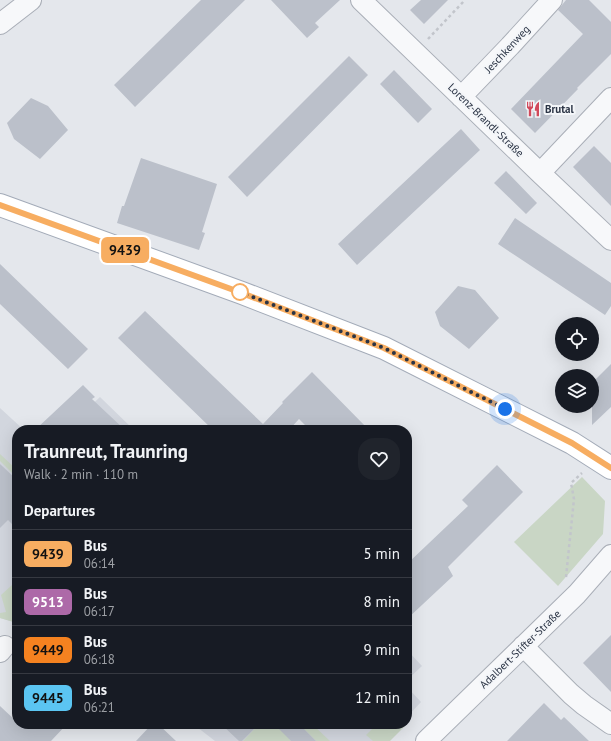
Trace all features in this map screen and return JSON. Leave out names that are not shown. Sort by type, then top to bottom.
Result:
[{"type":"main road","points":[[0,205],[235,290],[384,348],[572,443],[604,463]]},
{"type":"street","points":[[2,18],[31,0]]},
{"type":"street","name":"Lorenz-Brandl-Straße","points":[[361,0],[611,240]]},
{"type":"street","name":"Jeschkenweg","points":[[461,96],[552,0]]},
{"type":"street","points":[[540,173],[611,98]]},
{"type":"street","name":"Adalbert-Stifter-Straße","points":[[426,741],[608,564]]},
{"type":"street","points":[[523,646],[571,694],[611,724]]},
{"type":"path","points":[[415,52],[466,0]]},
{"type":"path","points":[[577,594],[566,583],[574,499],[571,483],[604,463]]},
{"type":"shaded area","points":[[100,397],[129,425],[70,425]]},
{"type":"shaded area","points":[[0,408],[19,425],[12,425],[12,622],[0,618]]},
{"type":"shaded area","points":[[412,655],[422,666],[412,675]]},
{"type":"shaded area","points":[[412,692],[421,702],[412,712]]},
{"type":"shaded area","points":[[199,729],[395,729],[383,741],[215,741]]},
{"type":"green space","points":[[0,454],[12,465],[12,473],[0,461]]},
{"type":"green space","points":[[582,477],[605,501],[603,534],[558,586],[514,542]]},
{"type":"green space","points":[[12,585],[12,622],[0,618],[0,613],[6,612],[1,595]]},
{"type":"green space","points":[[254,729],[298,729],[289,739],[291,741],[243,741]]},
{"type":"green space","points":[[301,729],[317,729],[330,741],[316,741],[306,731]]},
{"type":"green space","points":[[372,729],[402,729],[390,741],[373,741],[366,735]]},
{"type":"building","points":[[201,0],[245,0],[135,107],[114,85]]},
{"type":"building","points":[[271,0],[340,0],[315,23],[319,27],[307,38]]},
{"type":"building","points":[[421,0],[448,0],[424,24],[410,10]]},
{"type":"building","points":[[566,0],[589,0],[611,22],[611,54],[535,133],[511,109],[583,34],[558,10]]},
{"type":"building","points":[[349,56],[368,75],[247,197],[228,177]]},
{"type":"building","points":[[394,70],[432,109],[418,123],[380,84]]},
{"type":"building","points":[[31,98],[48,106],[68,130],[40,159],[14,139],[7,123]]},
{"type":"building","points":[[461,129],[480,150],[357,265],[338,244]]},
{"type":"building","points":[[594,146],[611,163],[611,206],[573,167]]},
{"type":"building","points":[[141,158],[217,184],[202,232],[205,233],[199,250],[117,223]]},
{"type":"building","points":[[506,171],[537,203],[526,214],[494,183]]},
{"type":"building","points":[[515,218],[611,283],[611,306],[605,315],[498,244]]},
{"type":"building","points":[[0,264],[88,349],[68,369],[0,304]]},
{"type":"building","points":[[458,286],[475,290],[499,318],[469,349],[440,326],[435,312]]},
{"type":"building","points":[[145,311],[263,424],[283,403],[282,402],[312,372],[364,425],[305,425],[299,419],[294,425],[208,425],[118,338]]},
{"type":"building","points":[[611,364],[611,407],[592,425],[592,413],[599,413],[599,376]]},
{"type":"building","points":[[83,385],[95,397],[92,399],[120,425],[40,425]]},
{"type":"building","points":[[0,464],[12,475],[12,524],[8,520],[0,528]]},
{"type":"building","points":[[497,465],[523,492],[448,567],[453,576],[412,614],[412,559],[468,506],[462,500]]},
{"type":"building","points":[[611,635],[611,692],[583,663]]},
{"type":"building","points":[[544,703],[561,720],[564,717],[589,741],[507,741]]},
{"type":"building","points":[[0,706],[12,717],[12,729],[62,729],[51,741],[0,741]]},
{"type":"building","points":[[147,729],[163,729],[176,741],[136,741]]},
{"type":"building","points":[[226,729],[254,729],[242,741],[239,741]]},
{"type":"building","points":[[279,729],[304,729],[316,741],[291,741]]},
{"type":"bus line","name":"9439","points":[[0,205],[242,293],[384,348],[572,443],[611,468]]},
{"type":"place","name":"Brutal","points":[[533,109]]},
{"type":"route","points":[[240,292],[384,348],[505,409]]}]
